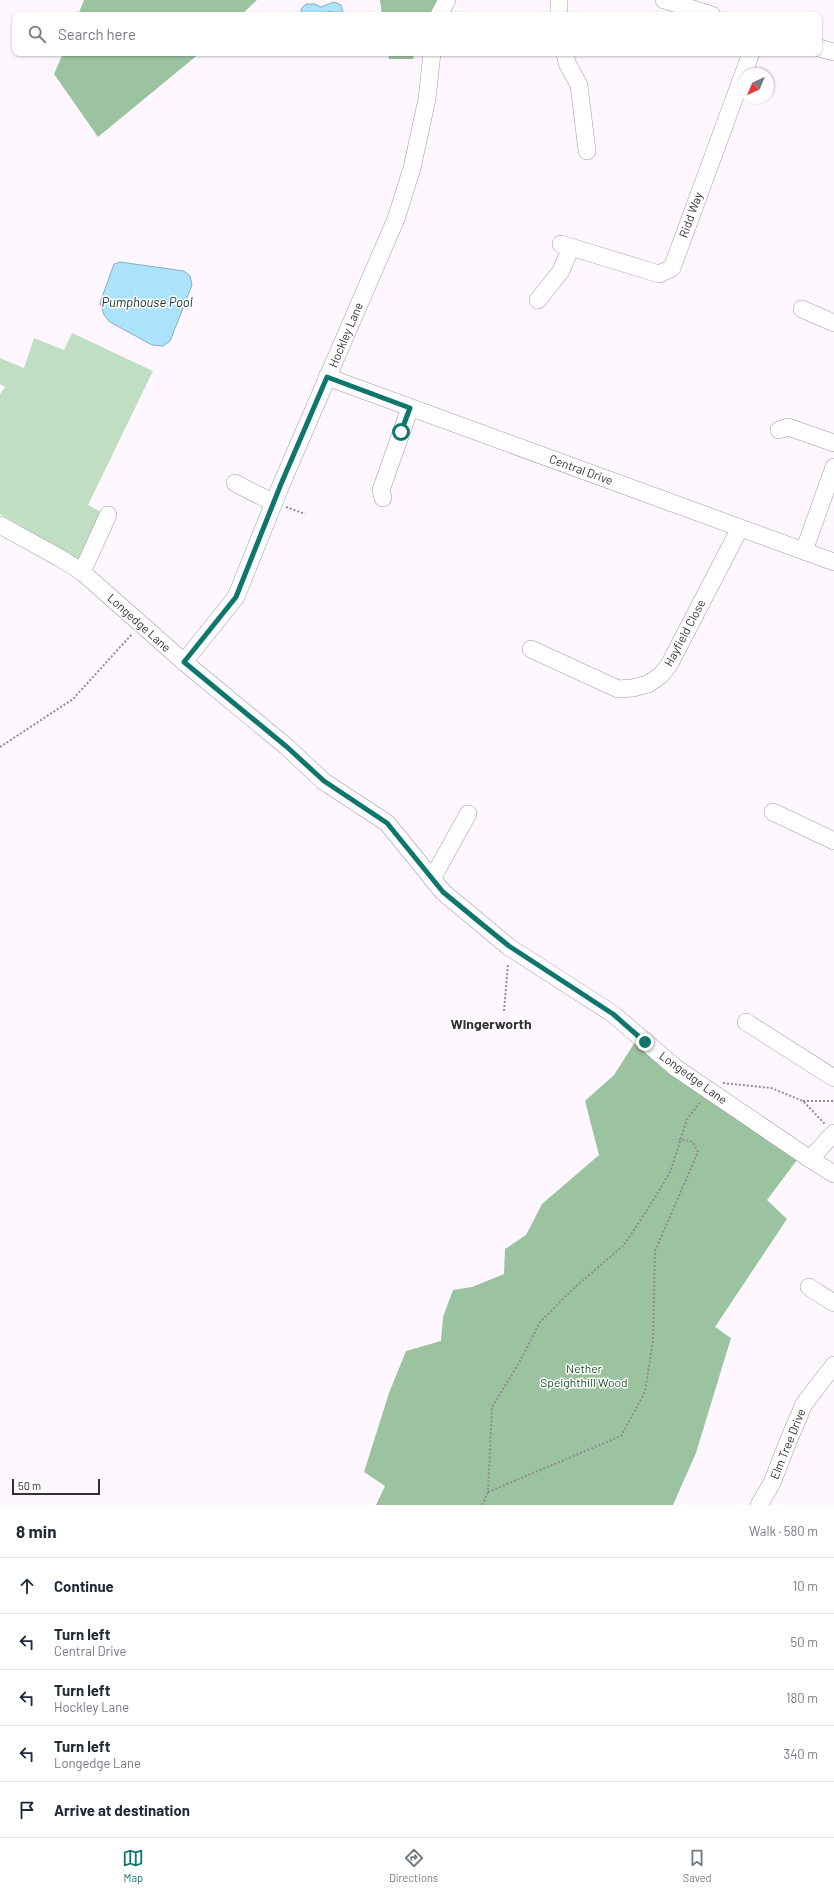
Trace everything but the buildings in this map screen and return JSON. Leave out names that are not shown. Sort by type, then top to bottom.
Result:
[{"type":"street","points":[[441,12],[447,0]]},
{"type":"street","points":[[559,0],[559,12]]},
{"type":"street","points":[[664,0],[702,12]]},
{"type":"street","points":[[822,49],[834,52]]},
{"type":"street","name":"Hockley Lane","points":[[184,662],[236,597],[327,377],[396,219],[412,168],[427,99],[432,56]]},
{"type":"street","points":[[566,56],[567,63],[579,86],[587,151]]},
{"type":"street","name":"Ridd Way","points":[[538,300],[561,271],[566,246],[659,274],[672,268],[750,56]]},
{"type":"street","points":[[802,309],[834,323]]},
{"type":"street","name":"Central Drive","points":[[327,377],[834,562]]},
{"type":"street","points":[[384,498],[381,490],[410,408]]},
{"type":"street","points":[[779,430],[788,427],[834,443]]},
{"type":"street","points":[[804,551],[834,467]]},
{"type":"street","points":[[235,484],[274,503]]},
{"type":"street","points":[[82,572],[108,515]]},
{"type":"street","name":"Longedge Lane","points":[[0,526],[60,558],[82,572],[184,662],[287,747],[324,781],[387,823],[443,892],[509,946],[613,1014],[676,1068],[810,1160],[834,1174]]},
{"type":"street","name":"Hayfield Close","points":[[531,649],[618,689],[633,688],[648,684],[661,675],[669,665],[740,528]]},
{"type":"street","points":[[773,812],[834,841]]},
{"type":"street","points":[[432,879],[468,814]]},
{"type":"street","points":[[746,1022],[834,1078]]},
{"type":"street","points":[[810,1160],[834,1133]]},
{"type":"street","points":[[809,1287],[834,1303]]},
{"type":"street","name":"Elm Tree Drive","points":[[758,1505],[772,1483],[804,1404],[834,1365]]},
{"type":"path","points":[[274,503],[305,514]]},
{"type":"path","points":[[0,747],[73,699],[141,624]]},
{"type":"path","points":[[504,1011],[509,946]]},
{"type":"path","points":[[482,1505],[488,1492],[492,1407],[519,1363],[540,1322],[574,1288],[624,1245],[653,1201],[671,1170],[679,1139],[687,1119],[710,1091],[724,1082],[771,1088],[803,1101],[834,1101]]},
{"type":"path","points":[[803,1101],[834,1133]]},
{"type":"path","points":[[488,1492],[621,1436],[642,1398],[645,1392],[653,1340],[655,1251],[698,1152],[693,1142],[679,1139]]},
{"type":"green space","points":[[84,0],[257,0],[244,12],[79,12]]},
{"type":"green space","points":[[380,0],[440,0],[430,12],[382,12]]},
{"type":"green space","points":[[62,56],[196,56],[98,137],[54,74]]},
{"type":"green space","points":[[388,56],[414,56],[413,59],[389,59]]},
{"type":"green space","points":[[72,333],[153,371],[88,505],[101,512],[76,563],[23,527],[0,514],[0,394],[5,387],[0,384],[0,358],[24,368],[34,338],[64,350]]},
{"type":"green space","name":"Nether Speighthill Wood","points":[[635,1042],[671,1075],[797,1160],[767,1200],[787,1219],[715,1327],[731,1338],[696,1453],[673,1505],[376,1505],[385,1486],[364,1472],[389,1393],[406,1351],[441,1341],[443,1317],[453,1290],[472,1287],[504,1274],[505,1249],[526,1235],[542,1204],[599,1155],[585,1101],[614,1075]]},
{"type":"water","points":[[334,2],[341,5],[343,12],[301,12],[301,9],[306,4],[315,4],[321,7]]},
{"type":"water","name":"Pumphouse Pool","points":[[120,262],[184,271],[190,276],[192,285],[170,341],[163,346],[152,345],[110,322],[104,315],[100,303],[114,264]]},
{"type":"district","name":"Wingerworth","points":[[491,1024]]},
{"type":"route","points":[[401,432],[410,408],[327,377],[281,484],[236,597],[184,662],[287,747],[324,781],[387,823],[443,892],[483,925],[509,946],[613,1014],[645,1042]]}]
